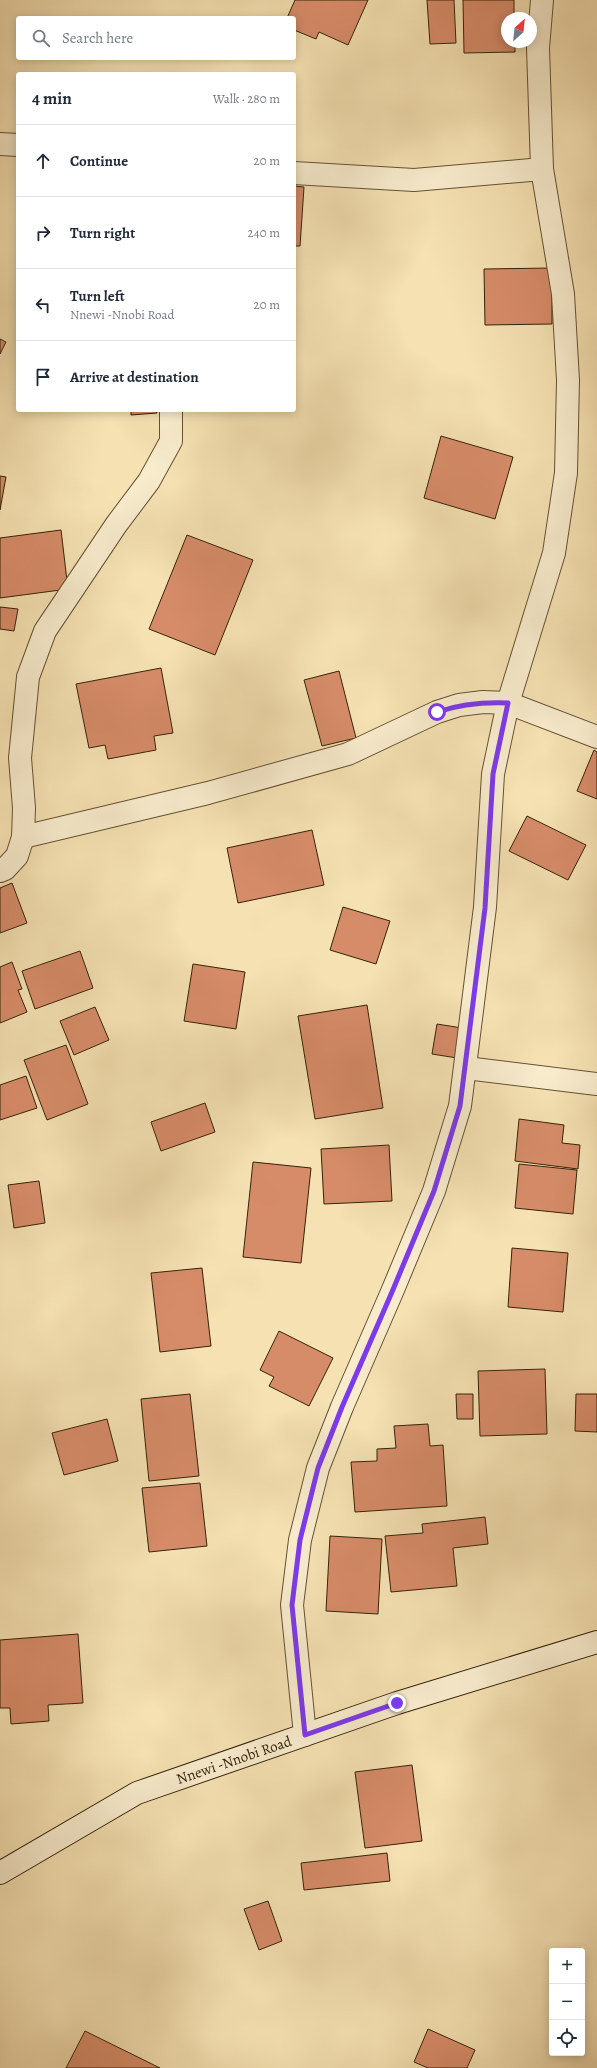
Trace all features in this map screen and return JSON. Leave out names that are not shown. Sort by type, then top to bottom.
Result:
[{"type":"street","points":[[305,1735],[292,1605],[300,1540],[318,1468],[339,1414],[434,1191],[460,1106],[485,908],[493,774],[508,703],[554,553],[566,473],[568,380],[563,294],[542,169],[538,48],[542,0]]},
{"type":"street","points":[[0,144],[16,145]]},
{"type":"street","points":[[296,173],[414,180],[542,169]]},
{"type":"street","points":[[0,871],[5,869],[17,856],[23,837],[24,808],[20,758],[28,677],[45,631],[116,525],[149,481],[171,441],[171,412]]},
{"type":"street","points":[[23,837],[208,793],[348,754],[437,712],[459,705],[483,702],[508,703],[597,737]]},
{"type":"street","points":[[466,1068],[597,1084]]},
{"type":"street","name":"Nnewi -Nnobi Road","points":[[0,1873],[137,1793],[397,1703],[597,1642]]},
{"type":"building","points":[[295,0],[368,0],[348,45],[319,32],[316,39],[296,31],[296,16],[288,16]]},
{"type":"building","points":[[427,0],[454,0],[456,43],[430,44]]},
{"type":"building","points":[[463,0],[514,0],[514,12],[501,12],[501,48],[515,48],[515,52],[464,53]]},
{"type":"building","points":[[296,186],[304,187],[300,246],[296,246]]},
{"type":"building","points":[[552,268],[552,324],[485,325],[484,269]]},
{"type":"building","points":[[0,339],[6,342],[0,354]]},
{"type":"building","points":[[131,412],[157,413],[131,415]]},
{"type":"building","points":[[441,436],[513,457],[495,519],[424,498]]},
{"type":"building","points":[[0,476],[6,477],[0,510]]},
{"type":"building","points":[[61,530],[68,589],[0,598],[0,538]]},
{"type":"building","points":[[187,535],[253,560],[215,655],[149,629]]},
{"type":"building","points":[[0,607],[18,609],[14,631],[0,629]]},
{"type":"building","points":[[161,668],[173,733],[154,736],[156,750],[108,759],[105,745],[89,748],[76,684]]},
{"type":"building","points":[[339,671],[356,738],[322,746],[304,680]]},
{"type":"building","points":[[594,750],[597,752],[597,799],[577,791]]},
{"type":"building","points":[[527,816],[586,845],[568,880],[509,851]]},
{"type":"building","points":[[312,830],[324,885],[238,903],[227,848]]},
{"type":"building","points":[[12,883],[27,923],[0,933],[0,888]]},
{"type":"building","points":[[343,907],[390,921],[376,964],[330,950]]},
{"type":"building","points":[[80,951],[93,988],[35,1009],[22,971]]},
{"type":"building","points":[[12,962],[22,989],[18,990],[27,1012],[0,1023],[0,967]]},
{"type":"building","points":[[193,964],[245,972],[236,1029],[184,1021]]},
{"type":"building","points":[[367,1005],[383,1108],[315,1119],[298,1016]]},
{"type":"building","points":[[95,1007],[109,1040],[74,1055],[60,1021]]},
{"type":"building","points":[[437,1024],[462,1028],[457,1058],[432,1054]]},
{"type":"building","points":[[66,1045],[88,1104],[47,1120],[24,1060]]},
{"type":"building","points":[[26,1076],[37,1108],[0,1120],[0,1085]]},
{"type":"building","points":[[205,1103],[215,1132],[161,1151],[151,1122]]},
{"type":"building","points":[[519,1119],[564,1125],[562,1143],[580,1145],[578,1169],[515,1161]]},
{"type":"building","points":[[389,1145],[392,1201],[324,1204],[321,1149]]},
{"type":"building","points":[[253,1162],[311,1168],[301,1263],[243,1257]]},
{"type":"building","points":[[519,1164],[577,1170],[573,1214],[515,1208]]},
{"type":"building","points":[[39,1181],[45,1223],[14,1228],[8,1185]]},
{"type":"building","points":[[512,1248],[568,1253],[563,1312],[508,1307]]},
{"type":"building","points":[[202,1268],[211,1346],[160,1352],[151,1273]]},
{"type":"building","points":[[279,1331],[333,1358],[309,1406],[269,1386],[274,1377],[260,1370]]},
{"type":"building","points":[[545,1369],[547,1434],[480,1436],[478,1371]]},
{"type":"building","points":[[190,1394],[199,1476],[149,1481],[141,1399]]},
{"type":"building","points":[[456,1394],[473,1394],[473,1419],[457,1419]]},
{"type":"building","points":[[576,1394],[597,1394],[597,1432],[575,1431]]},
{"type":"building","points":[[107,1419],[118,1461],[64,1475],[52,1433]]},
{"type":"building","points":[[428,1424],[430,1446],[443,1445],[447,1506],[355,1512],[351,1462],[377,1461],[377,1449],[396,1448],[394,1426]]},
{"type":"building","points":[[200,1483],[207,1546],[149,1552],[142,1488]]},
{"type":"building","points":[[485,1517],[488,1544],[453,1548],[457,1586],[391,1592],[385,1536],[423,1533],[422,1524]]},
{"type":"building","points":[[330,1536],[382,1539],[378,1614],[326,1611]]},
{"type":"building","points":[[78,1634],[83,1703],[48,1705],[49,1721],[11,1724],[10,1708],[0,1708],[0,1640]]},
{"type":"building","points":[[412,1765],[422,1841],[365,1848],[355,1772]]},
{"type":"building","points":[[387,1853],[390,1881],[304,1890],[301,1863]]},
{"type":"building","points":[[268,1901],[282,1941],[259,1950],[244,1909]]},
{"type":"building","points":[[428,2029],[475,2050],[467,2068],[428,2068],[414,2062]]},
{"type":"building","points":[[85,2031],[160,2068],[66,2068]]},
{"type":"route","points":[[397,1703],[305,1735],[292,1605],[300,1540],[318,1468],[342,1407],[434,1191],[460,1106],[485,908],[493,774],[508,703],[483,702],[459,705],[437,712]]}]
